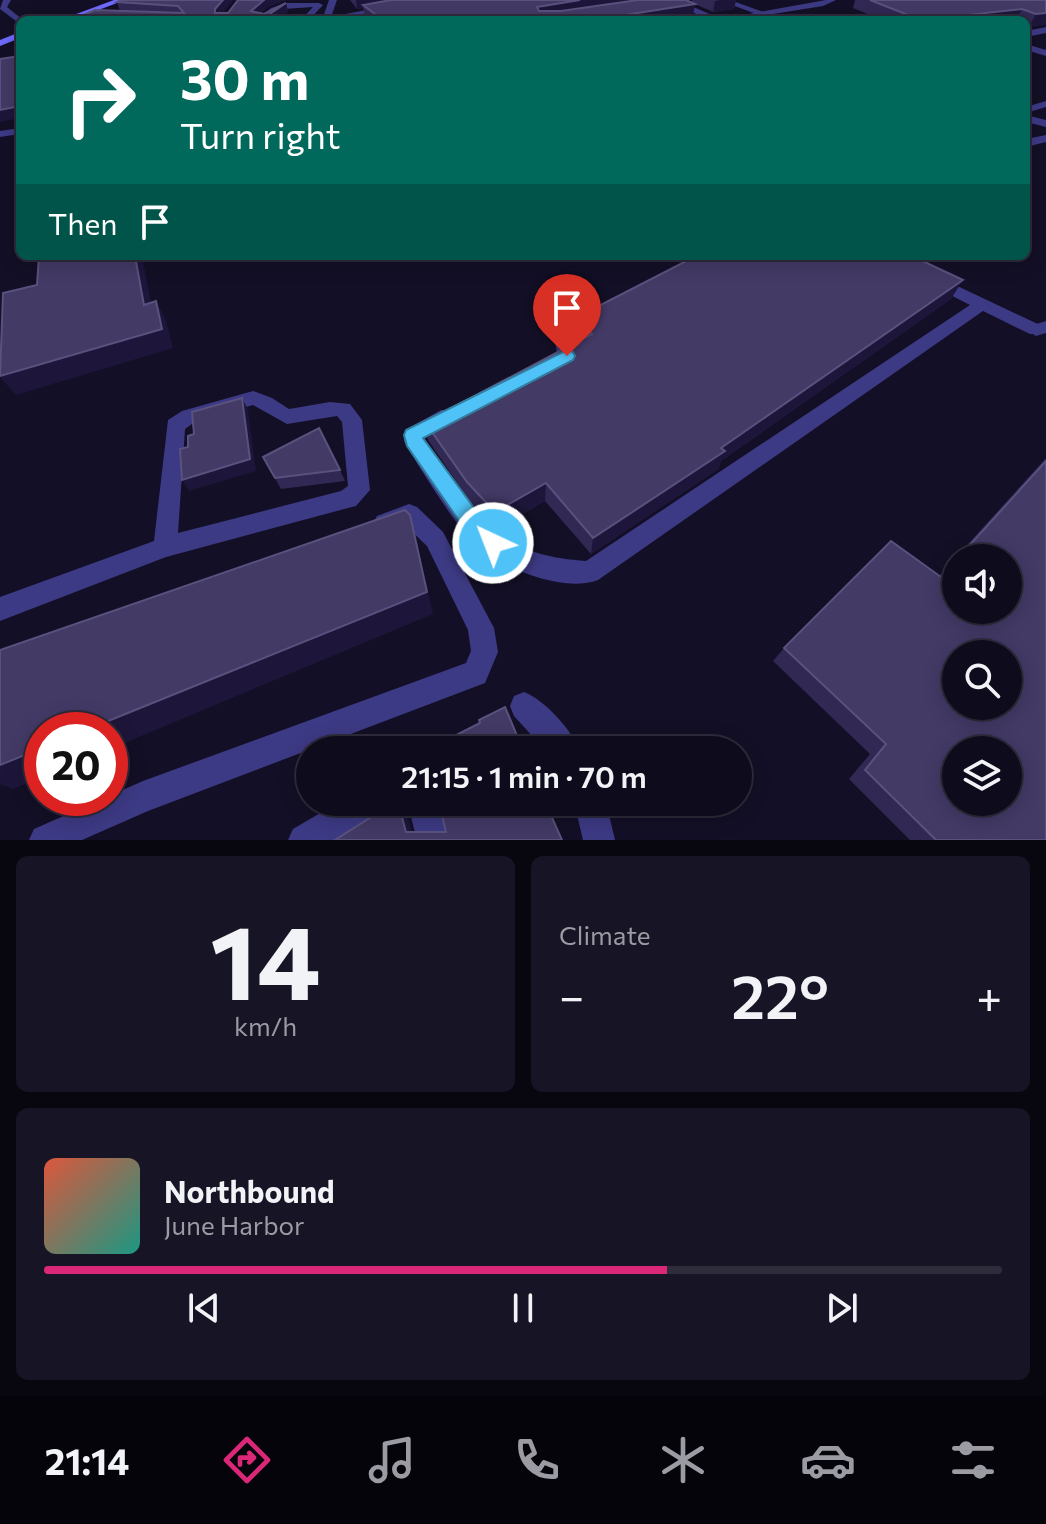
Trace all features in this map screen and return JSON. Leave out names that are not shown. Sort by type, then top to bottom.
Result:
[{"type":"main road","points":[[75,16],[122,4]]},
{"type":"street","points":[[342,16],[432,0]]},
{"type":"street","points":[[670,2],[687,0]]},
{"type":"street","points":[[722,0],[765,14]]},
{"type":"street","points":[[749,16],[832,0]]},
{"type":"street","points":[[264,16],[271,8],[278,6],[320,2]]},
{"type":"street","points":[[670,2],[707,16]]},
{"type":"street","points":[[80,14],[122,4]]},
{"type":"street","points":[[80,14],[88,16]]},
{"type":"street","points":[[890,260],[981,305],[1041,328]]},
{"type":"street","points":[[527,375],[567,356],[563,335],[566,330],[619,303]]},
{"type":"street","points":[[460,409],[420,429],[413,435],[414,441],[483,538],[518,560],[553,570],[589,572],[981,305]]},
{"type":"street","points":[[0,609],[165,547],[348,499],[359,490],[352,420],[343,409],[333,408],[291,418],[282,416],[268,401],[253,398],[189,416],[175,425],[165,547]]},
{"type":"street","points":[[45,840],[143,797],[475,673],[485,652],[481,628],[435,539],[409,514],[365,530]]},
{"type":"street","points":[[524,706],[552,736]]},
{"type":"street","points":[[304,840],[345,816]]},
{"type":"street","points":[[427,816],[433,840]]},
{"type":"street","points":[[593,816],[599,840]]},
{"type":"building","points":[[223,0],[215,13],[228,13],[238,0],[264,0],[251,11],[264,14],[286,3],[267,16],[81,16],[95,10],[184,13],[178,6],[117,2]]},
{"type":"building","points":[[391,0],[580,0],[537,7],[539,11],[561,11],[638,0],[686,0],[695,4],[619,16],[378,16],[363,5]]},
{"type":"building","points":[[870,0],[1046,0],[1046,13],[1036,14],[1022,9],[958,16],[911,16]]},
{"type":"building","points":[[16,57],[16,107],[0,110],[0,59]]},
{"type":"building","points":[[39,260],[136,260],[144,305],[156,301],[162,329],[0,376],[3,293],[37,285]]},
{"type":"building","points":[[688,260],[920,260],[963,280],[721,448],[725,451],[593,538],[546,483],[495,512],[467,482],[425,422],[592,334],[578,323],[577,317]]},
{"type":"building","points":[[242,398],[250,459],[182,480],[180,449],[188,447],[188,436],[194,434],[192,412]]},
{"type":"building","points":[[319,428],[340,470],[275,478],[263,457]]},
{"type":"building","points":[[1046,461],[1046,840],[936,840],[865,770],[886,744],[784,648],[891,541],[941,577],[942,624],[1022,624],[1022,544],[971,544]]},
{"type":"building","points":[[405,510],[410,515],[427,592],[128,713],[24,712],[24,755],[0,765],[0,650]]},
{"type":"building","points":[[505,707],[517,736],[454,736],[480,723],[479,720]]},
{"type":"building","points":[[373,816],[402,816],[406,832],[446,832],[442,816],[551,816],[562,840],[335,840]]},
{"type":"route","points":[[493,543],[483,538],[414,441],[413,435],[567,356]]}]
